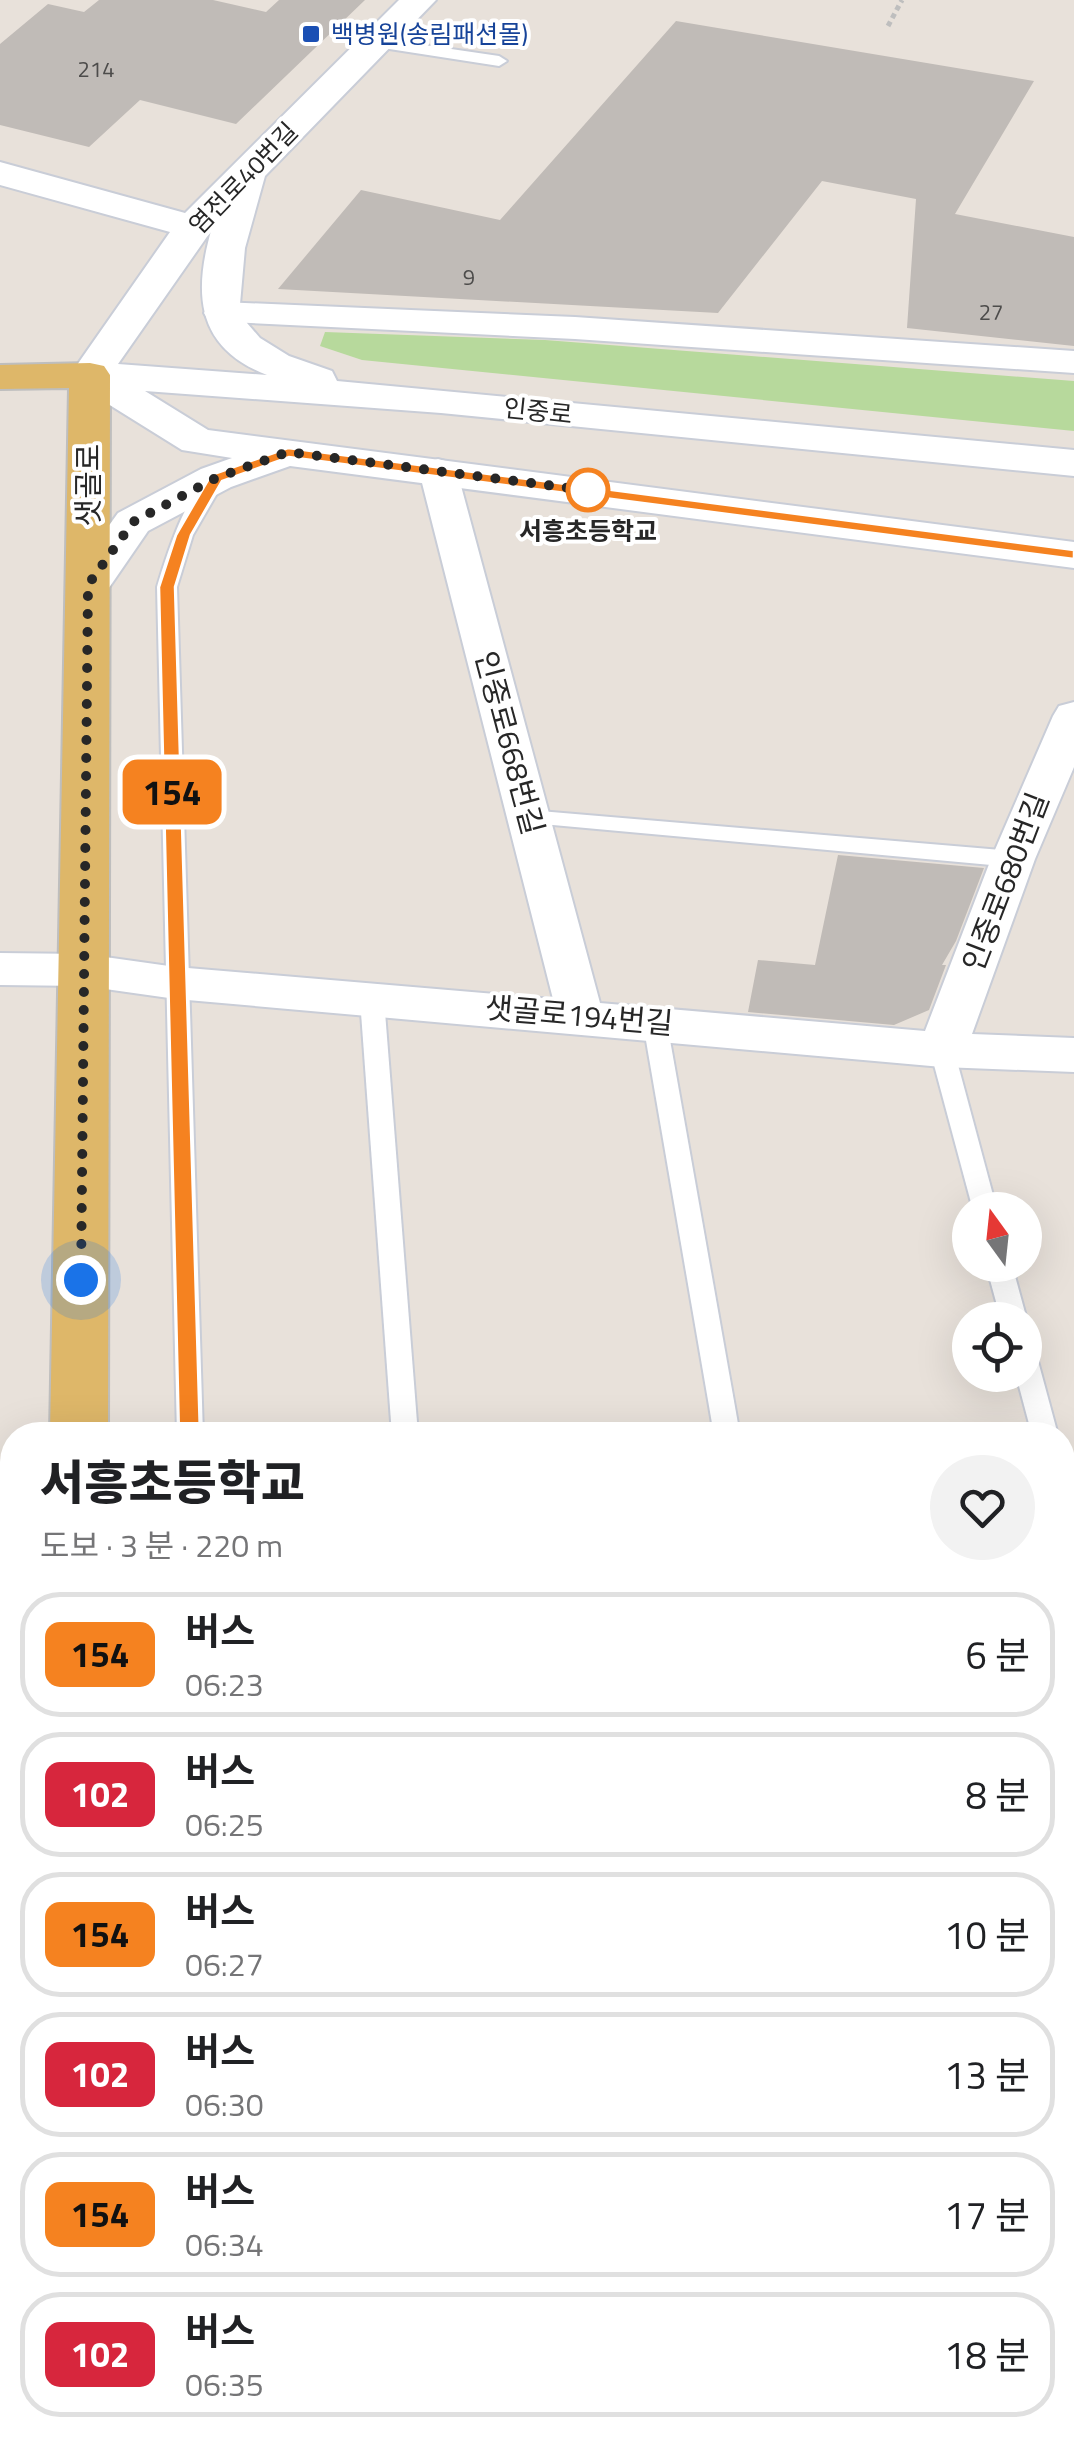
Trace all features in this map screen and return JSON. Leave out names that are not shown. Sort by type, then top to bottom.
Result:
[{"type":"main road","name":"염전로40번길","points":[[90,375],[193,227],[420,0]]},
{"type":"main road","points":[[247,173],[222,264],[219,305],[230,334],[274,367],[368,396]]},
{"type":"main road","points":[[0,174],[193,227]]},
{"type":"main road","points":[[90,375],[197,441],[1074,554]]},
{"type":"main road","name":"인중로","points":[[0,377],[90,375],[368,396],[1074,462]]},
{"type":"main road","name":"샛골로","points":[[79,1422],[90,375]]},
{"type":"main road","points":[[88,585],[133,522],[216,478],[288,452]]},
{"type":"street","points":[[222,314],[575,328],[1074,362]]},
{"type":"street","name":"인중로668번길","points":[[438,471],[580,1016]]},
{"type":"street","name":"인중로680번길","points":[[942,1050],[1013,858],[1074,716]]},
{"type":"street","name":"샛골로194번길","points":[[0,968],[84,970],[176,983],[942,1050],[1074,1056]]},
{"type":"lane","points":[[376,44],[499,61]]},
{"type":"lane","points":[[190,1422],[167,587],[184,535],[216,478]]},
{"type":"lane","points":[[528,816],[1013,858]]},
{"type":"lane","points":[[372,999],[404,1422]]},
{"type":"lane","points":[[655,1023],[725,1422]]},
{"type":"lane","points":[[942,1050],[980,1192]]},
{"type":"lane","points":[[1033,1392],[1041,1422]]},
{"type":"path","points":[[888,26],[902,0]]},
{"type":"green space","points":[[325,332],[545,340],[1074,381],[1074,431],[362,360],[320,346]]},
{"type":"building","points":[[99,0],[213,0],[266,12],[279,0],[365,0],[236,124],[140,100],[89,147],[0,125],[0,44],[48,4],[84,12]]},
{"type":"building","points":[[676,21],[1034,81],[955,214],[1074,237],[1074,346],[907,328],[916,199],[822,181],[718,313],[278,289],[361,190],[500,220]]},
{"type":"building","points":[[838,855],[984,868],[956,941],[942,965],[946,965],[929,1010],[894,1025],[748,1012],[758,960],[815,965]]},
{"type":"bus line","name":"154","points":[[190,1422],[167,587],[184,535],[216,478],[288,452],[1074,554]]},
{"type":"place","name":"백병원(송림패션몰)","points":[[311,34]]},
{"type":"place","name":"서흥초등학교","points":[[588,490]]},
{"type":"route","points":[[81,1280],[88,585],[133,522],[216,478],[288,452],[601,492],[588,490]]}]
